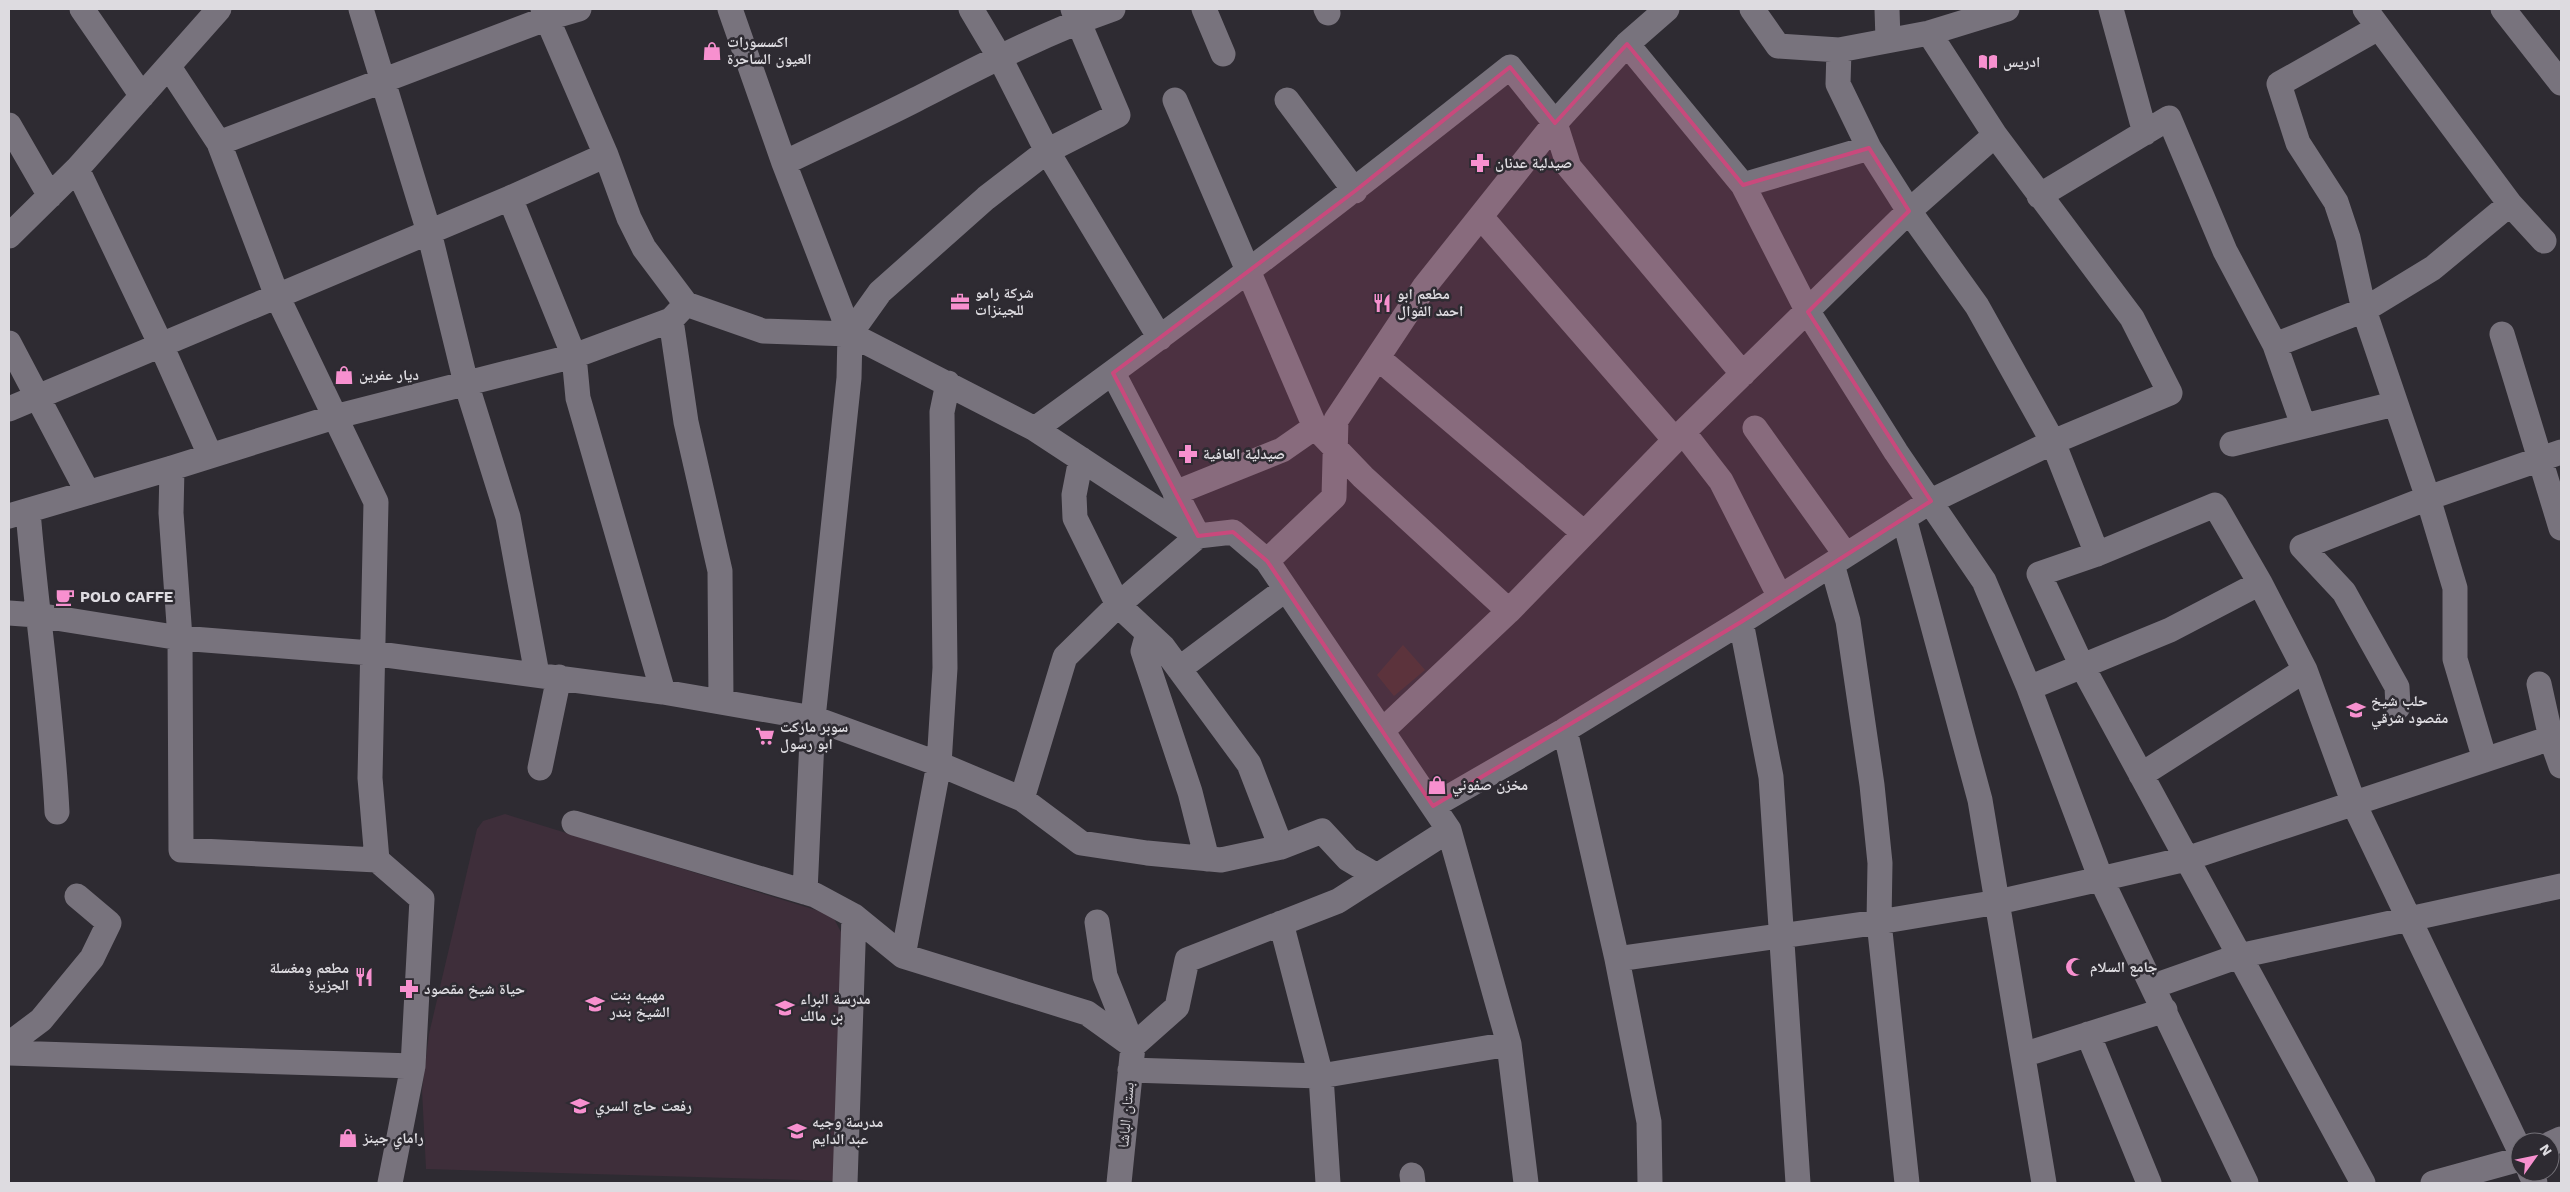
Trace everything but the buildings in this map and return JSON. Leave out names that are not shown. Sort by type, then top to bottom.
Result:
[{"type":"street","points":[[82,9],[142,96]]},
{"type":"street","points":[[9,236],[77,169],[219,9]]},
{"type":"street","points":[[361,9],[384,80],[428,232],[466,383],[508,517],[548,676],[540,768]]},
{"type":"street","points":[[219,143],[384,80],[545,14],[579,9]]},
{"type":"street","points":[[730,9],[784,163],[850,334],[849,378],[814,718],[805,892]]},
{"type":"street","points":[[971,9],[999,56],[1047,151],[1160,338]]},
{"type":"street","points":[[784,163],[915,100],[1076,15],[1113,9]]},
{"type":"street","points":[[1204,9],[1223,54]]},
{"type":"street","points":[[1267,561],[1334,497],[1336,420],[1426,286],[1555,124],[1627,44],[1667,9]]},
{"type":"street","points":[[1752,9],[1778,46],[1839,50],[1929,33],[2007,9]]},
{"type":"street","points":[[1887,9],[1888,40]]},
{"type":"street","points":[[2111,9],[2145,132]]},
{"type":"street","points":[[2504,9],[2561,83]]},
{"type":"street","points":[[545,14],[606,155],[629,218],[678,312],[686,422],[720,571],[721,701]]},
{"type":"street","points":[[850,334],[880,292],[986,198],[1047,151],[1118,115],[1076,15]]},
{"type":"street","points":[[2485,760],[2455,659],[2455,588],[2428,498],[2394,404],[2364,310],[2348,238],[2336,202],[2298,143],[2279,84],[2372,18],[2510,204],[2544,241]]},
{"type":"street","points":[[1433,806],[1565,730],[1931,502],[2053,442],[2170,393],[2132,318],[1995,135],[1929,33]]},
{"type":"street","points":[[1627,44],[1743,185],[1808,312],[1896,452],[1984,580],[2029,688],[2101,879],[2154,986],[2246,1183]]},
{"type":"street","points":[[1839,50],[1838,84],[1869,148],[1909,211],[1977,306],[2053,442],[2097,554]]},
{"type":"street","points":[[169,67],[219,143],[277,296],[376,502],[370,778],[377,860]]},
{"type":"street","points":[[1035,429],[1113,373],[1355,191],[1510,67],[1555,124],[1569,167],[1743,374]]},
{"type":"street","points":[[1174,100],[1249,270],[1315,427],[1335,450],[1509,611]]},
{"type":"street","points":[[1287,100],[1355,191]]},
{"type":"street","points":[[2039,196],[2168,118],[2226,251],[2275,345],[2303,425]]},
{"type":"street","points":[[9,125],[50,196]]},
{"type":"street","points":[[1382,731],[1509,611],[1679,436],[1808,312],[1909,211],[1995,135]]},
{"type":"street","points":[[1743,185],[1869,148]]},
{"type":"street","points":[[9,409],[510,198],[606,155]]},
{"type":"street","points":[[77,169],[161,345],[210,455]]},
{"type":"street","points":[[510,198],[574,356],[578,398],[663,692]]},
{"type":"street","points":[[2275,345],[2364,310],[2433,268],[2510,204]]},
{"type":"street","points":[[1481,217],[1721,481],[1780,597]]},
{"type":"street","points":[[57,812],[54,759],[37,615],[18,513],[172,468],[334,417],[574,356],[678,312],[763,330],[850,334],[1035,429],[1198,536]]},
{"type":"street","points":[[2502,334],[2550,456],[2561,528]]},
{"type":"street","points":[[9,343],[39,396],[88,493]]},
{"type":"street","points":[[1378,358],[1584,533]]},
{"type":"street","points":[[1113,373],[1198,536]]},
{"type":"street","points":[[903,956],[939,764],[945,668],[942,412],[948,383]]},
{"type":"street","points":[[2232,444],[2394,404]]},
{"type":"street","points":[[1175,493],[1282,450],[1315,427]]},
{"type":"street","points":[[1755,428],[1839,560],[1872,785],[1880,863],[1879,922],[1907,1183]]},
{"type":"street","points":[[2398,707],[2397,686],[2344,592],[2302,547],[2428,498],[2550,456]]},
{"type":"street","points":[[1082,460],[1074,495],[1075,518],[1118,605],[1163,647],[1249,764],[1282,847]]},
{"type":"street","points":[[172,468],[170,513],[180,638],[181,850],[377,860],[422,899],[413,1066],[390,1183]]},
{"type":"street","points":[[2363,1183],[2081,664],[2039,574],[2097,554],[2215,505],[2260,583],[2305,670],[2354,804],[2511,1132]]},
{"type":"street","points":[[1904,518],[1980,800],[2044,1183]]},
{"type":"street","points":[[1022,799],[1065,657],[1118,605],[1198,536],[1233,532],[1267,561],[1449,830],[1509,1044],[1526,1183]]},
{"type":"street","points":[[2029,688],[2081,664],[2170,630],[2260,583]]},
{"type":"street","points":[[1179,669],[1286,589]]},
{"type":"street","points":[[9,613],[37,615],[180,638],[372,652],[663,692],[814,718],[939,764],[1022,799],[1081,843],[1147,853],[1221,860],[1282,847],[1322,831],[1348,859],[1377,876]]},
{"type":"street","points":[[1741,622],[1771,777],[1798,1183]]},
{"type":"street","points":[[1148,633],[1143,651],[1190,792],[1207,859]]},
{"type":"street","points":[[2141,775],[2305,670]]},
{"type":"street","points":[[2539,684],[2550,738],[2561,766]]},
{"type":"street","points":[[1565,730],[1617,959],[1649,1122],[1650,1183]]},
{"type":"street","points":[[1617,959],[1879,922],[1998,902],[2186,859],[2550,738]]},
{"type":"street","points":[[574,823],[815,894],[854,916],[903,956],[1087,1014],[1132,1058],[1321,1076],[1509,1044]]},
{"type":"street","points":[[1132,1058],[1177,1007],[1187,960],[1338,901],[1449,830]]},
{"type":"street","points":[[2154,986],[2239,956],[2561,886]]},
{"type":"street","points":[[9,1044],[41,1020],[92,958],[109,923],[77,896]]},
{"type":"street","points":[[845,1183],[854,916]]},
{"type":"street","points":[[1097,922],[1105,976],[1132,1058]]},
{"type":"street","points":[[1281,923],[1321,1076],[1328,1183]]},
{"type":"street","points":[[2023,1055],[2165,1010]]},
{"type":"street","points":[[2088,1034],[2149,1183]]},
{"type":"street","points":[[9,1053],[413,1066]]},
{"type":"street","name":"بستان الباشا","points":[[1119,1183],[1132,1058]]},
{"type":"street","points":[[2433,1183],[2510,1162]]},
{"type":"highlighted area","points":[[1627,44],[1743,185],[1869,148],[1909,211],[1808,312],[1931,501],[1741,622],[1433,806],[1267,561],[1233,532],[1198,536],[1113,373],[1355,191],[1510,67],[1555,123]]},
{"type":"shaded area","points":[[1403,645],[1425,670],[1394,696],[1377,675]]},
{"type":"shaded area","points":[[505,814],[832,915],[841,932],[835,1181],[426,1169],[422,1090],[429,1034],[477,829],[483,821]]},
{"type":"place","name":"اكسسورات العيون الساحرة","points":[[712,51]]},
{"type":"place","name":"ادريس","points":[[1988,62]]},
{"type":"place","name":"صيدلية عدنان","points":[[1480,163]]},
{"type":"place","name":"شركة رامو للجينزات","points":[[960,302]]},
{"type":"place","name":"مطعم ابو احمد الفوال","points":[[1382,303]]},
{"type":"place","name":"ديار عفرين","points":[[344,375]]},
{"type":"place","name":"صيدلية العافية","points":[[1188,454]]},
{"type":"place","name":"POLO CAFFE","points":[[65,597]]},
{"type":"place","name":"حلب شيخ مقصود شرقي","points":[[2356,710]]},
{"type":"place","name":"سوبر ماركت ابو رسول","points":[[765,736]]},
{"type":"place","name":"مخزن صفوني","points":[[1437,785]]},
{"type":"place","name":"جامع السلام","points":[[2075,967]]},
{"type":"place","name":"مطعم ومغسلة الجزيرة","points":[[364,977]]},
{"type":"place","name":"حياة شيخ مقصود","points":[[409,989]]},
{"type":"place","name":"مهيبه بنت الشيخ بندر","points":[[595,1004]]},
{"type":"place","name":"مدرسة البراء بن مالك","points":[[785,1008]]},
{"type":"place","name":"رفعت حاج السري","points":[[580,1106]]},
{"type":"place","name":"مدرسة وجيه عبد الدايم","points":[[797,1131]]},
{"type":"place","name":"راماي جينز","points":[[348,1138]]}]
